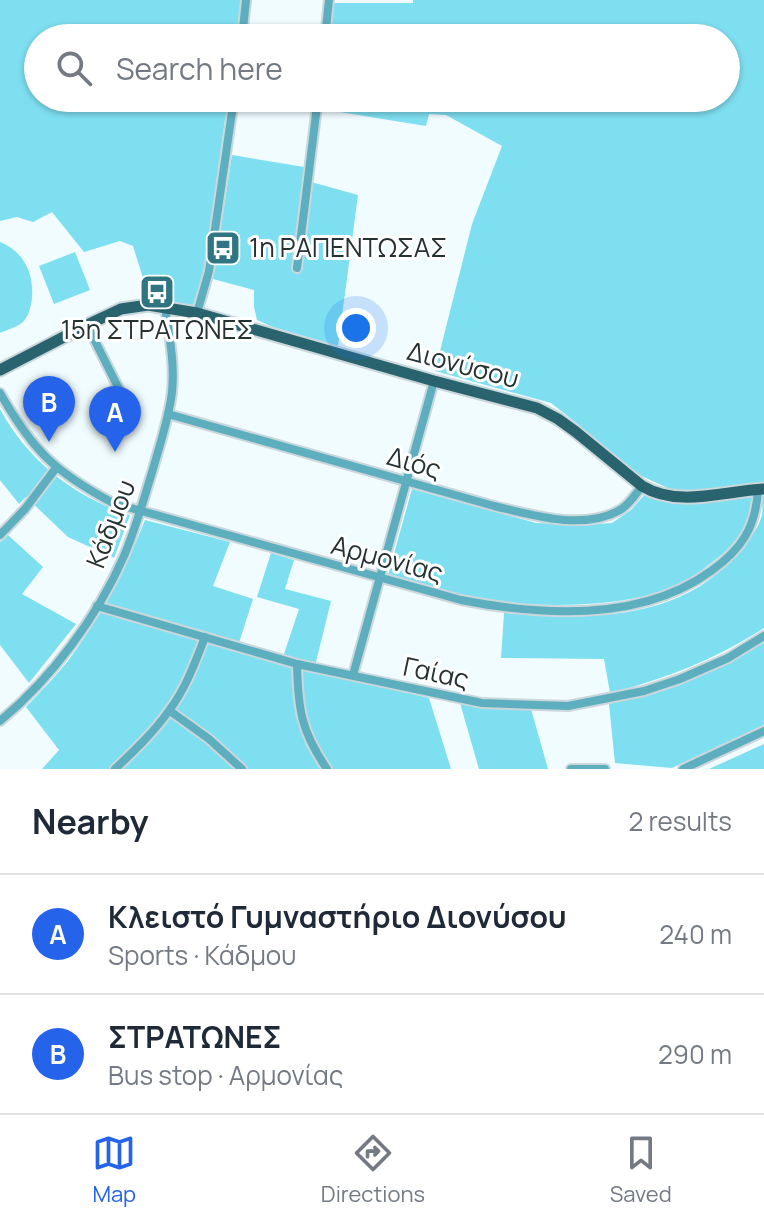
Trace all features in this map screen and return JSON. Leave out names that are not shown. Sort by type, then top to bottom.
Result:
[{"type":"main road","name":"Διονύσου","points":[[0,370],[121,309],[148,305],[165,307],[197,313],[548,413],[653,493],[679,498],[761,489]]},
{"type":"street","points":[[243,24],[246,0]]},
{"type":"street","points":[[326,24],[329,0]]},
{"type":"street","points":[[197,313],[209,271],[232,112]]},
{"type":"street","points":[[297,268],[316,112]]},
{"type":"street","name":"Κάδμου","points":[[0,721],[30,694],[70,645],[97,606],[124,555],[140,512],[168,414],[173,371],[165,307]]},
{"type":"street","points":[[87,325],[124,399]]},
{"type":"street","points":[[353,675],[434,381]]},
{"type":"street","name":"Αρμονίας","points":[[0,393],[28,439],[56,468],[113,503],[461,600],[517,609],[600,610],[677,592],[696,582],[739,546],[757,511],[761,489]]},
{"type":"street","name":"Διός","points":[[168,414],[535,516],[587,520],[607,516],[622,509],[642,486]]},
{"type":"street","points":[[0,535],[25,509],[56,468]]},
{"type":"street","name":"Γαίας","points":[[97,606],[297,664],[482,703],[568,706],[644,691],[728,658],[764,636]]},
{"type":"street","points":[[115,769],[170,711],[192,671],[205,637]]},
{"type":"street","points":[[297,664],[299,710],[315,752],[327,769]]},
{"type":"street","points":[[170,711],[209,739],[242,769]]},
{"type":"street","points":[[683,769],[764,731]]},
{"type":"street","points":[[571,769],[605,769]]},
{"type":"shaded area","points":[[0,0],[242,0],[238,24],[24,24],[24,112],[226,112],[204,272],[192,308],[150,300],[133,246],[120,241],[84,252],[52,212],[33,222],[17,217],[0,221]]},
{"type":"shaded area","points":[[413,0],[764,0],[764,483],[702,492],[670,489],[635,473],[606,452],[551,403],[435,371],[472,224],[502,146],[446,115],[429,114],[426,126],[340,112],[740,112],[740,24],[332,24],[334,3],[413,3]]},
{"type":"shaded area","points":[[232,155],[304,167],[304,180],[358,195],[338,346],[257,320],[254,290],[213,279]]},
{"type":"shaded area","points":[[0,242],[15,251],[26,264],[32,298],[25,320],[0,333]]},
{"type":"shaded area","points":[[75,252],[90,290],[54,304],[39,266]]},
{"type":"shaded area","points":[[0,409],[24,445],[54,475],[90,498],[130,515],[114,558],[68,537],[26,497],[19,504],[0,480]]},
{"type":"shaded area","points":[[412,489],[536,523],[584,525],[612,523],[631,510],[646,493],[672,503],[754,493],[750,515],[735,541],[681,584],[625,600],[548,605],[477,598],[388,575]]},
{"type":"shaded area","points":[[762,496],[764,628],[690,667],[610,693],[604,659],[501,658],[504,613],[565,616],[628,612],[686,594],[712,578],[754,532],[762,515]]},
{"type":"shaded area","points":[[145,520],[230,542],[213,586],[253,599],[237,649],[282,660],[299,609],[257,597],[271,553],[294,560],[285,589],[331,601],[314,670],[429,698],[451,769],[42,769],[59,750],[26,707],[68,661],[91,628],[121,575]]},
{"type":"shaded area","points":[[8,535],[43,567],[22,594],[76,624],[29,683],[0,645],[0,542]]},
{"type":"shaded area","points":[[764,642],[764,725],[672,768],[615,763],[609,704],[675,686]]},
{"type":"shaded area","points":[[460,703],[531,709],[548,769],[479,769]]},
{"type":"shaded area","points":[[764,744],[764,769],[709,769]]},
{"type":"place","name":"1η ΡΑΠΕΝΤΩΣΑΣ","points":[[223,248]]},
{"type":"place","name":"15η ΣΤΡΑΤΩΝΕΣ","points":[[157,292]]},
{"type":"place","name":"ΣΤΡΑΤΩΝΕΣ","points":[[49,442]]},
{"type":"place","name":"Κλειστό Γυμναστήριο Διονύσου","points":[[115,452]]}]
